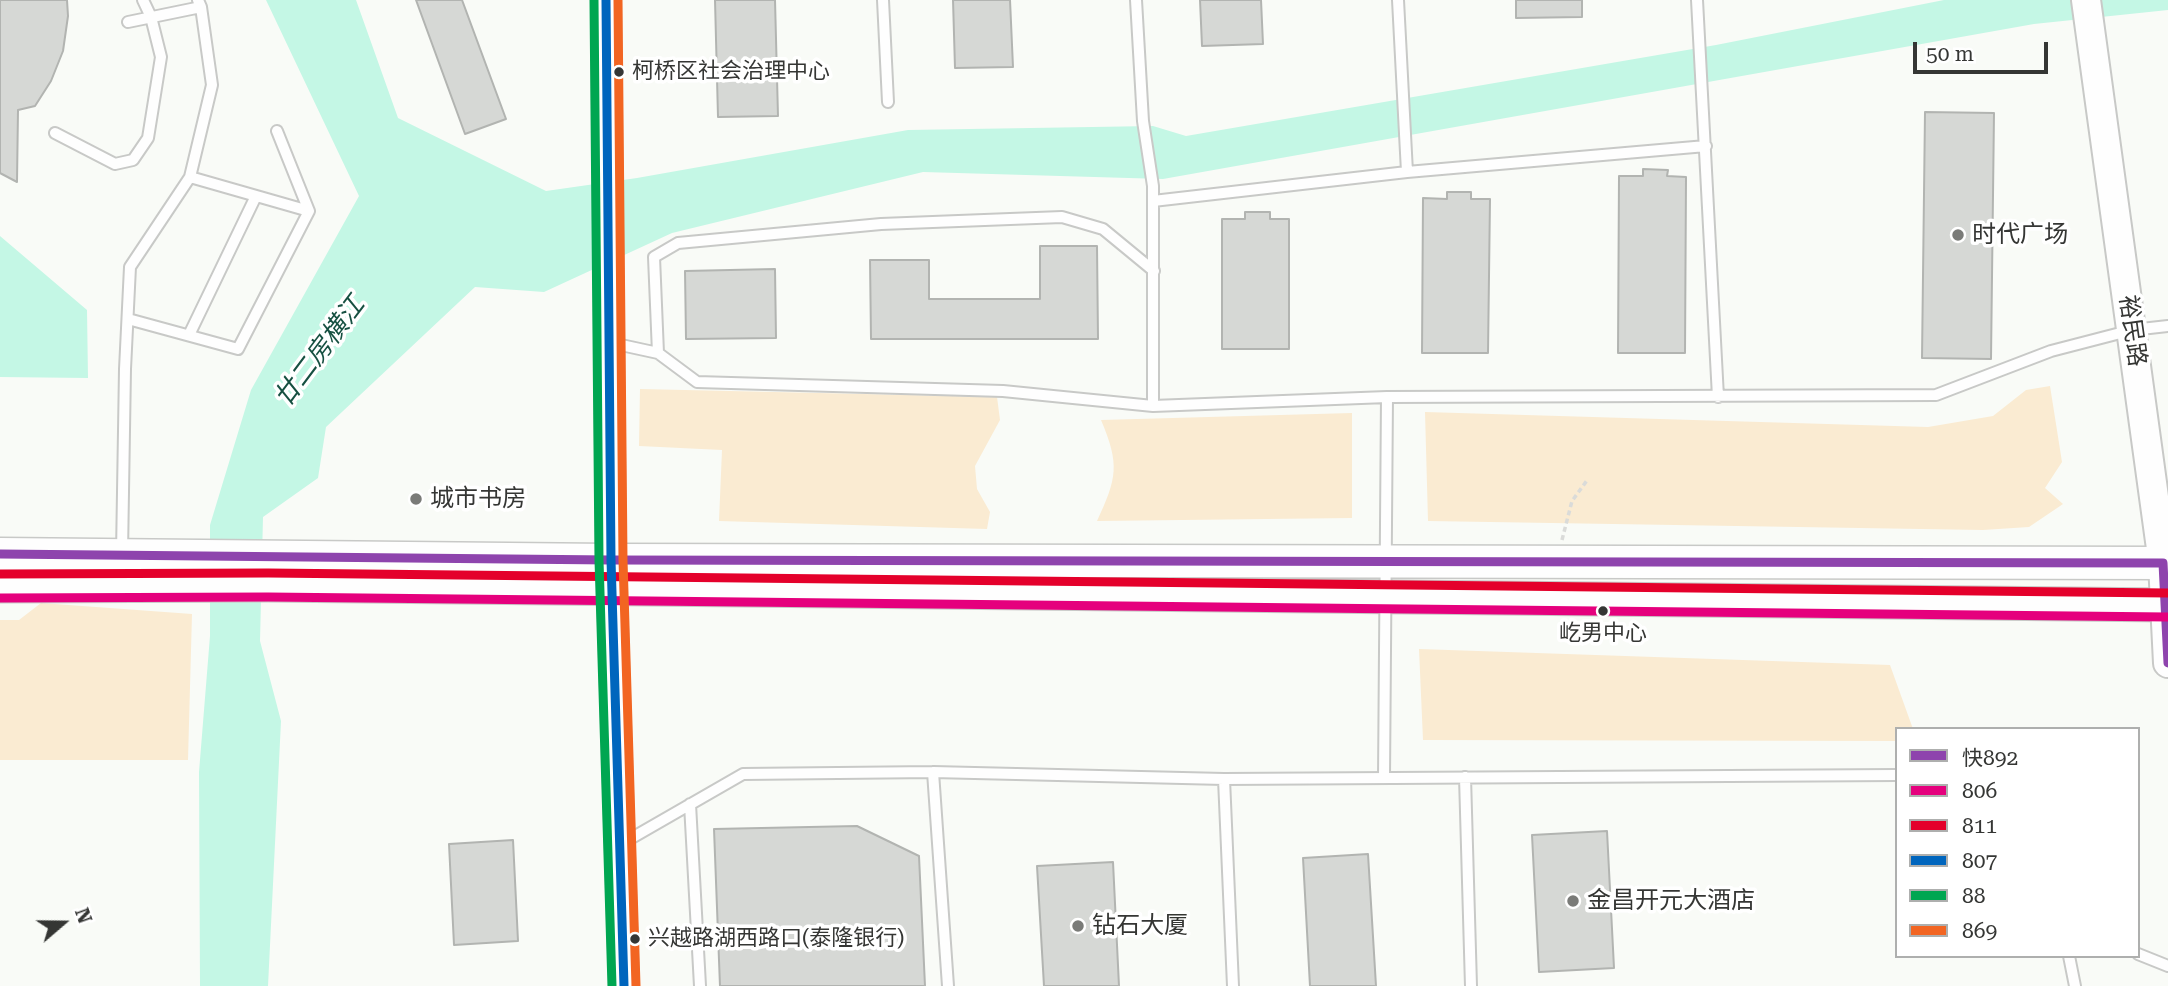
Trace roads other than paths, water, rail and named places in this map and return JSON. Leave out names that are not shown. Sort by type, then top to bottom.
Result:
[{"type":"main road","points":[[0,554],[122,555],[198,570]]},
{"type":"main road","points":[[611,575],[1384,562],[2166,563]]},
{"type":"main road","points":[[0,586],[198,570],[611,575],[1384,597],[2167,605]]},
{"type":"street","points":[[606,0],[611,575],[624,986]]},
{"type":"street","name":"裕民路","points":[[2087,0],[2166,563],[2168,663]]},
{"type":"lane","points":[[55,133],[115,164],[133,160],[148,138],[161,57],[151,17],[143,0]]},
{"type":"lane","points":[[883,0],[888,102]]},
{"type":"lane","points":[[1136,0],[1143,121],[1153,186],[1153,406]]},
{"type":"lane","points":[[1398,0],[1407,172]]},
{"type":"lane","points":[[1697,0],[1718,397]]},
{"type":"lane","points":[[122,555],[130,267],[190,177],[212,85],[200,3],[128,22]]},
{"type":"lane","points":[[128,319],[238,349],[309,211],[277,131]]},
{"type":"lane","points":[[1153,201],[1407,172],[1706,146]]},
{"type":"lane","points":[[190,177],[309,211]]},
{"type":"lane","points":[[189,335],[256,196]]},
{"type":"lane","points":[[658,353],[654,257],[678,243],[881,224],[1062,217],[1103,229],[1153,271]]},
{"type":"lane","points":[[609,342],[658,353],[698,382],[1003,391],[1153,406],[1387,397],[1936,395],[2051,351],[2132,330],[2168,326]]},
{"type":"lane","points":[[1384,777],[1387,397]]},
{"type":"lane","points":[[620,845],[743,774],[933,772],[1224,779],[1895,775]]},
{"type":"lane","points":[[933,772],[948,986]]},
{"type":"lane","points":[[1465,777],[1471,986]]},
{"type":"lane","points":[[1224,779],[1233,986]]},
{"type":"lane","points":[[690,804],[700,986]]},
{"type":"lane","points":[[2140,955],[2168,965]]},
{"type":"lane","points":[[2069,958],[2075,986]]},
{"type":"water","name":"廿二房横江","points":[[266,0],[356,0],[398,118],[546,191],[637,178],[908,130],[1153,126],[1186,136],[1716,45],[1944,0],[2168,0],[2168,10],[2034,24],[1163,179],[923,172],[672,233],[544,292],[475,287],[326,427],[318,478],[263,517],[260,641],[281,721],[268,986],[200,986],[199,772],[210,636],[210,525],[251,390],[359,196]]},
{"type":"water","points":[[0,236],[87,310],[88,378],[0,377]]},
{"type":"place","name":"柯桥区社会治理中心","points":[[619,72]]},
{"type":"place","name":"时代广场","points":[[1958,235]]},
{"type":"place","name":"城市书房","points":[[416,499]]},
{"type":"place","name":"屹男中心","points":[[1603,611]]},
{"type":"place","name":"金昌开元大酒店","points":[[1573,901]]},
{"type":"place","name":"钻石大厦","points":[[1078,926]]},
{"type":"place","name":"兴越路湖西路口(泰隆银行)","points":[[635,939]]}]
